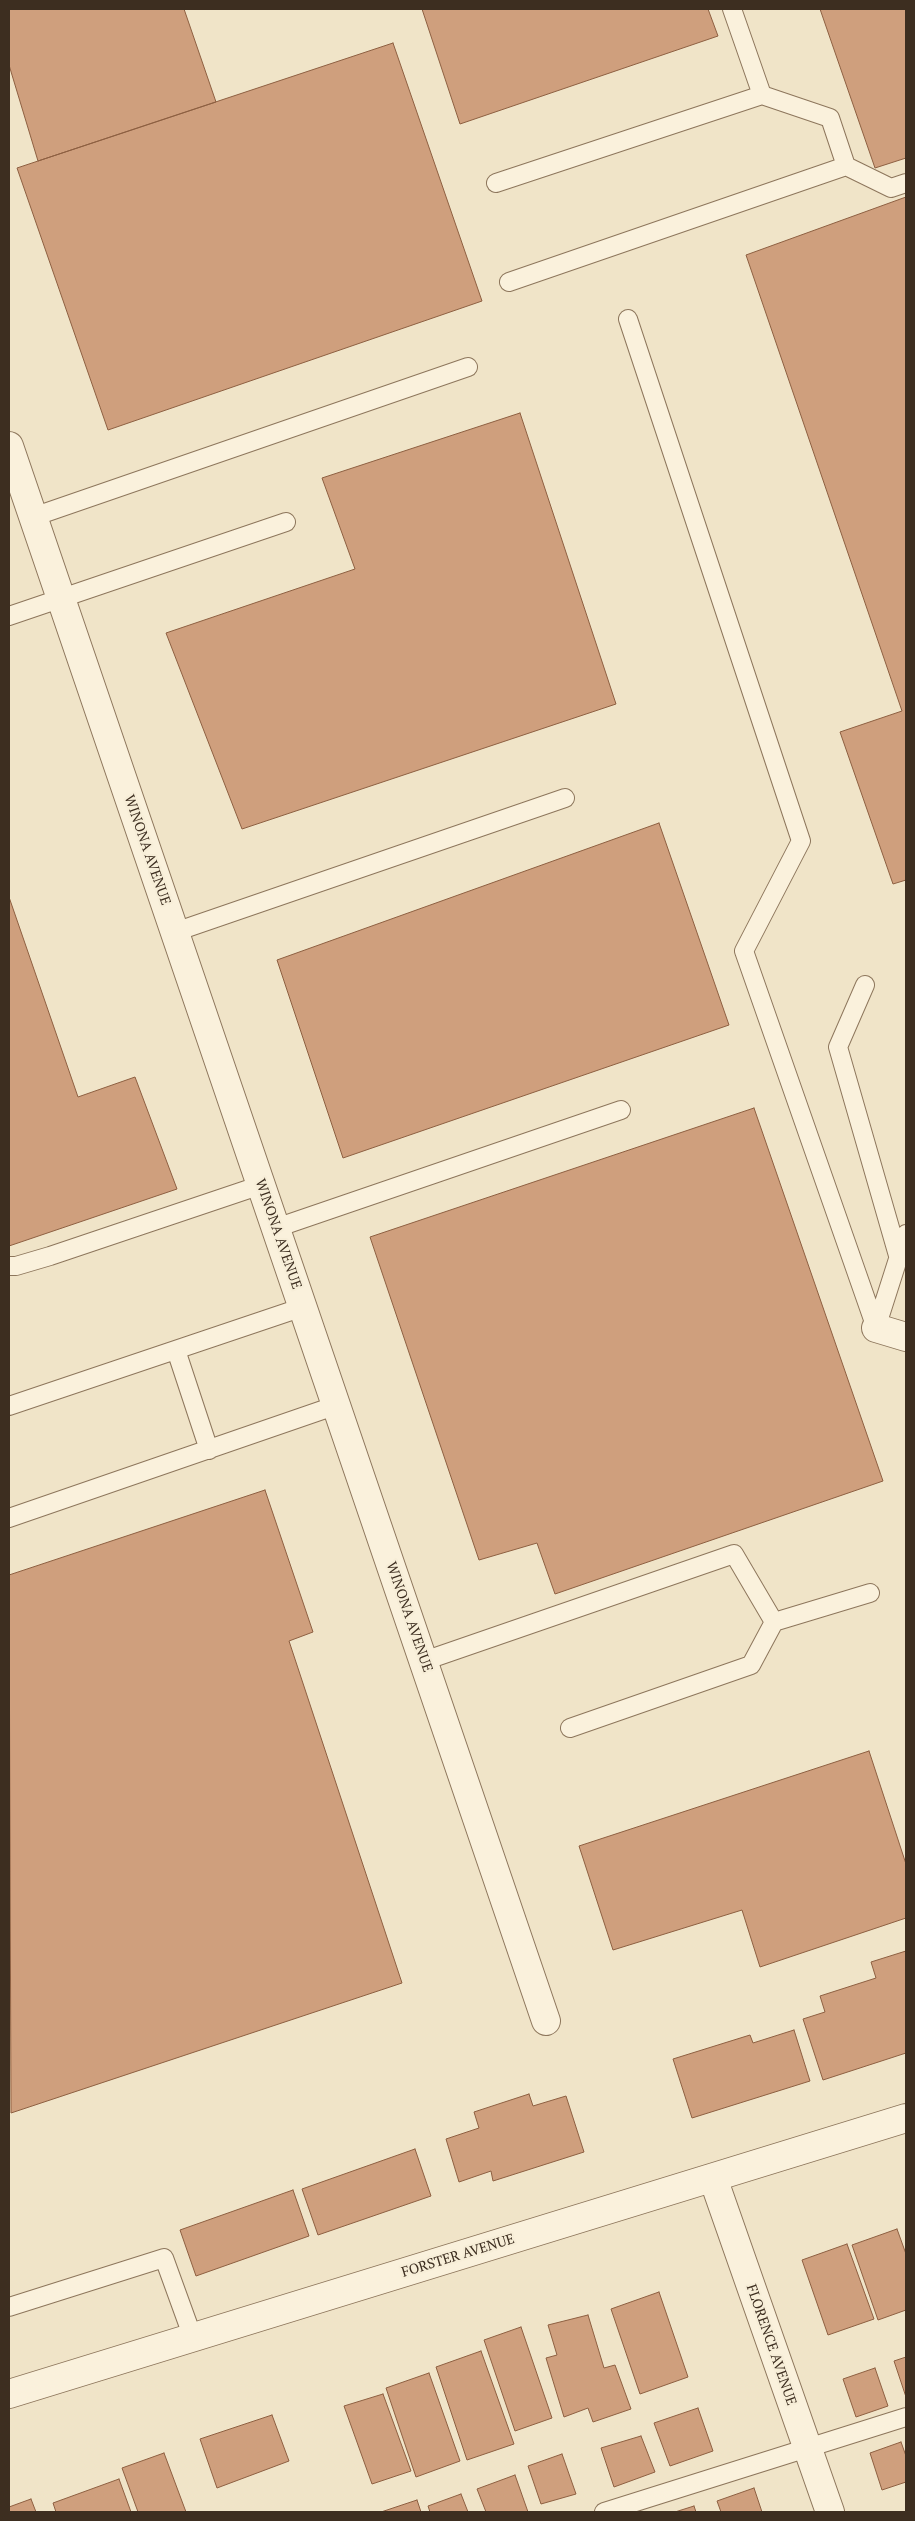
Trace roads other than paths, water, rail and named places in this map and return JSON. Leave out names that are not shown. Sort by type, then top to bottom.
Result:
[{"type":"street","name":"WINONA AVENUE","points":[[9,446],[546,2021]]},
{"type":"street","points":[[876,1328],[906,1337]]},
{"type":"street","name":"FORSTER AVENUE","points":[[9,2394],[906,2118]]},
{"type":"street","name":"FLORENCE AVENUE","points":[[713,2178],[830,2512]]},
{"type":"lane","points":[[732,9],[762,95]]},
{"type":"lane","points":[[496,183],[762,95],[830,118],[846,166],[890,188],[906,183]]},
{"type":"lane","points":[[509,282],[846,166]]},
{"type":"lane","points":[[628,319],[801,841],[744,951],[876,1328]]},
{"type":"lane","points":[[33,517],[468,368]]},
{"type":"lane","points":[[9,616],[286,522]]},
{"type":"lane","points":[[174,932],[565,798]]},
{"type":"lane","points":[[864,985],[838,1048],[900,1258]]},
{"type":"lane","points":[[276,1228],[621,1110]]},
{"type":"lane","points":[[9,1266],[16,1266],[50,1256],[261,1185]]},
{"type":"lane","points":[[876,1328],[900,1258],[906,1234]]},
{"type":"lane","points":[[9,1406],[303,1307]]},
{"type":"lane","points":[[176,1350],[209,1450]]},
{"type":"lane","points":[[9,1518],[337,1405]]},
{"type":"lane","points":[[424,1661],[734,1554],[774,1622]]},
{"type":"lane","points":[[570,1728],[752,1665],[774,1622],[870,1593]]},
{"type":"lane","points":[[9,2307],[164,2258],[193,2338]]},
{"type":"lane","points":[[604,2512],[906,2418]]}]
